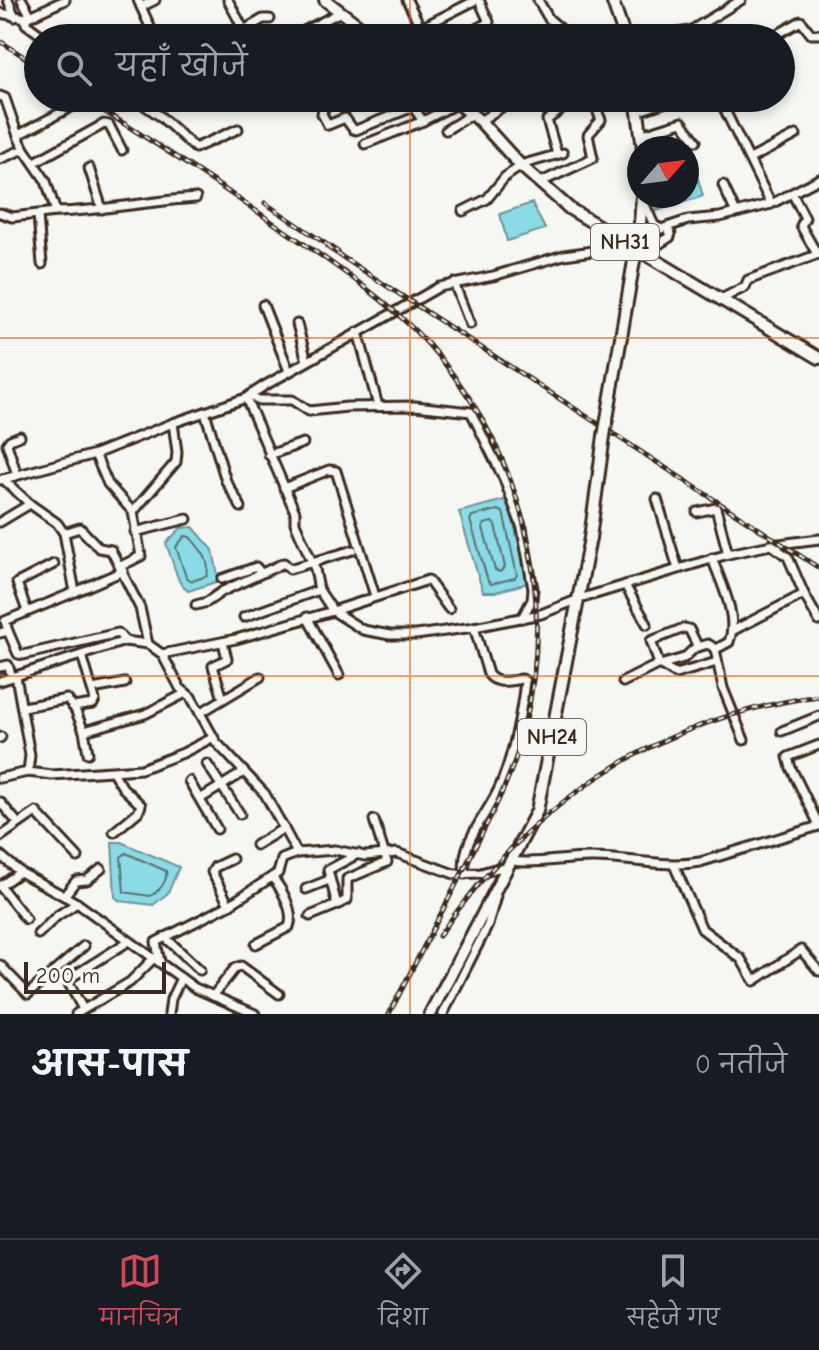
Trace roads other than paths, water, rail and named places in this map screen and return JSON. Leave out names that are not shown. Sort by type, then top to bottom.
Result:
[{"type":"highway","points":[[325,0],[357,24]]},
{"type":"highway","points":[[612,0],[620,24]]},
{"type":"highway","name":"NH31","points":[[470,112],[521,166],[570,209],[819,358]]},
{"type":"highway","points":[[639,112],[643,134]]},
{"type":"highway","name":"NH24","points":[[430,1014],[537,811],[579,599],[637,251],[641,208]]},
{"type":"street","points":[[8,0],[15,17]]},
{"type":"street","points":[[22,0],[28,17],[26,24]]},
{"type":"street","points":[[0,13],[28,17],[65,0]]},
{"type":"street","points":[[149,24],[140,4],[155,0]]},
{"type":"street","points":[[228,0],[241,24]]},
{"type":"street","points":[[408,0],[419,24]]},
{"type":"street","points":[[429,24],[478,0],[489,20],[487,23]]},
{"type":"street","points":[[538,0],[555,24]]},
{"type":"street","points":[[707,24],[741,0]]},
{"type":"street","points":[[317,24],[341,12]]},
{"type":"street","points":[[257,24],[263,19],[270,19]]},
{"type":"street","points":[[795,24],[801,21],[812,35],[819,34]]},
{"type":"street","points":[[0,96],[5,98],[24,149],[46,181],[56,212]]},
{"type":"street","points":[[18,136],[62,112]]},
{"type":"street","points":[[154,112],[195,148],[238,129]]},
{"type":"street","points":[[322,112],[328,125],[345,118],[356,130],[397,112]]},
{"type":"street","points":[[417,112],[423,121]]},
{"type":"street","points":[[365,144],[423,121],[437,112]]},
{"type":"street","points":[[446,130],[490,112]]},
{"type":"street","points":[[463,211],[487,199],[505,177],[521,166],[560,154],[547,122],[557,112]]},
{"type":"street","points":[[539,183],[593,158],[588,136],[601,120],[598,112]]},
{"type":"street","points":[[726,112],[771,204]]},
{"type":"street","points":[[643,134],[682,122],[692,136]]},
{"type":"street","points":[[35,162],[104,124],[109,125],[122,150]]},
{"type":"street","points":[[750,159],[796,135]]},
{"type":"street","points":[[0,159],[24,149]]},
{"type":"street","points":[[89,168],[102,209]]},
{"type":"street","points":[[647,208],[657,228],[667,228],[688,220],[771,204],[819,179]]},
{"type":"street","points":[[723,185],[736,213]]},
{"type":"street","points":[[721,299],[745,287],[748,280],[818,254],[801,226],[805,218],[792,193]]},
{"type":"street","points":[[0,213],[12,217],[196,198]]},
{"type":"street","points":[[38,215],[42,264]]},
{"type":"street","points":[[2,479],[95,454],[248,397],[433,290],[564,255],[637,251],[670,237],[667,228]]},
{"type":"street","points":[[454,283],[470,324]]},
{"type":"street","points":[[263,305],[289,371]]},
{"type":"street","points":[[297,324],[307,361]]},
{"type":"street","points":[[358,332],[378,406]]},
{"type":"street","points":[[248,397],[292,400],[309,411],[378,406],[464,409],[474,415],[504,479],[522,528],[533,589],[532,600],[522,618]]},
{"type":"street","points":[[248,397],[269,455],[295,512],[295,523],[312,562],[319,590],[333,611],[363,630],[390,635],[416,635],[522,618],[712,558],[771,545],[819,539]]},
{"type":"street","points":[[205,412],[226,481],[241,507]]},
{"type":"street","points":[[133,512],[176,462],[173,423]]},
{"type":"street","points":[[17,475],[7,444],[20,436]]},
{"type":"street","points":[[269,455],[303,443]]},
{"type":"street","points":[[95,454],[108,484],[133,512],[141,556],[75,592],[2,621],[4,632],[18,654],[23,655],[118,633],[125,641]]},
{"type":"street","points":[[284,488],[329,470],[336,471],[375,596]]},
{"type":"street","points":[[2,479],[57,523],[64,533],[75,592]]},
{"type":"street","points":[[657,499],[678,569]]},
{"type":"street","points":[[0,522],[30,504]]},
{"type":"street","points":[[697,512],[715,507],[728,554]]},
{"type":"street","points":[[135,532],[187,519]]},
{"type":"street","points":[[64,533],[77,528],[84,530],[99,548],[111,550],[140,608],[148,644]]},
{"type":"street","points":[[771,545],[788,557],[819,621]]},
{"type":"street","points":[[196,605],[284,563],[289,569],[353,550]]},
{"type":"street","points":[[712,558],[734,630]]},
{"type":"street","points":[[27,611],[17,583],[54,564]]},
{"type":"street","points":[[222,579],[256,567],[261,573]]},
{"type":"street","points":[[162,654],[223,642],[428,580],[449,609]]},
{"type":"street","points":[[625,585],[647,624]]},
{"type":"street","points":[[244,617],[319,590]]},
{"type":"street","points":[[715,649],[726,645],[734,630],[804,594]]},
{"type":"street","points":[[307,617],[339,675]]},
{"type":"street","points":[[465,874],[464,855],[500,787],[513,747],[525,681],[501,682],[492,679],[474,627]]},
{"type":"street","points":[[697,646],[686,628],[653,640],[651,645],[660,665],[676,674],[717,662]]},
{"type":"street","points":[[0,681],[125,641],[148,644],[162,654],[180,688],[191,697],[212,738],[265,794],[297,853]]},
{"type":"street","points":[[223,642],[227,659],[213,666],[223,699]]},
{"type":"street","points":[[623,682],[684,658],[697,646],[708,644],[715,649],[723,688],[744,740]]},
{"type":"street","points":[[74,707],[93,704],[82,655]]},
{"type":"street","points":[[0,667],[8,665],[23,707],[30,755],[28,772]]},
{"type":"street","points":[[200,713],[260,677]]},
{"type":"street","points":[[92,689],[125,683]]},
{"type":"street","points":[[84,731],[145,714],[186,693]]},
{"type":"street","points":[[23,707],[67,699],[74,707],[84,731],[88,753]]},
{"type":"street","points":[[782,731],[819,716]]},
{"type":"street","points":[[0,778],[28,772],[52,775],[141,769],[212,738]]},
{"type":"street","points":[[157,960],[156,942],[229,905],[278,873],[282,859],[297,853],[335,850],[365,856],[397,853],[454,874],[561,858],[674,865],[700,862],[819,825],[788,757],[819,745]]},
{"type":"street","points":[[207,764],[240,814]]},
{"type":"street","points":[[113,772],[118,782],[141,805],[139,811],[114,832]]},
{"type":"street","points":[[200,799],[244,772]]},
{"type":"street","points":[[189,781],[217,829]]},
{"type":"street","points":[[0,802],[18,823]]},
{"type":"street","points":[[0,837],[35,812],[39,813],[78,857]]},
{"type":"street","points":[[310,916],[346,901],[347,879],[386,863],[374,820]]},
{"type":"street","points":[[256,845],[284,828]]},
{"type":"street","points":[[337,905],[328,870],[358,854]]},
{"type":"street","points":[[0,855],[20,872],[77,903],[181,978],[255,1014]]},
{"type":"street","points":[[229,905],[212,872],[215,867],[232,859]]},
{"type":"street","points":[[674,865],[702,929],[741,959],[755,982],[801,950],[819,971]]},
{"type":"street","points":[[64,896],[76,881],[87,880],[101,869]]},
{"type":"street","points":[[20,872],[0,886],[26,919]]},
{"type":"street","points":[[256,944],[289,927],[292,921],[282,890],[272,877]]},
{"type":"street","points":[[306,889],[329,880]]},
{"type":"street","points":[[443,1014],[488,925],[500,883]]},
{"type":"street","points":[[38,934],[77,903]]},
{"type":"street","points":[[165,937],[200,970]]},
{"type":"street","points":[[97,1014],[83,1010],[67,980],[129,941]]},
{"type":"street","points":[[0,965],[28,994],[84,946]]},
{"type":"street","points":[[83,1010],[130,982],[157,960]]},
{"type":"street","points":[[213,996],[235,968],[241,966],[279,994]]},
{"type":"street","points":[[169,1014],[171,999],[181,978]]},
{"type":"water","points":[[532,203],[545,229],[507,241],[500,214]]},
{"type":"water","points":[[508,499],[528,583],[483,592],[459,512]]},
{"type":"water","points":[[193,527],[213,550],[219,581],[188,591],[179,581],[166,543],[181,528]]},
{"type":"water","points":[[112,842],[121,842],[179,867],[168,893],[153,905],[120,901],[115,897]]},
{"type":"railway","points":[[0,41],[24,57]]},
{"type":"railway","points":[[105,112],[354,279],[410,326],[460,384],[486,427],[508,473],[523,522],[533,571],[536,622],[534,674],[525,725],[499,799],[389,1014]]},
{"type":"railway","points":[[265,203],[338,252]]},
{"type":"railway","points":[[327,247],[819,568]]},
{"type":"railway","points":[[439,936],[515,845],[557,807],[603,774],[651,746],[704,724],[759,707],[819,696]]}]
